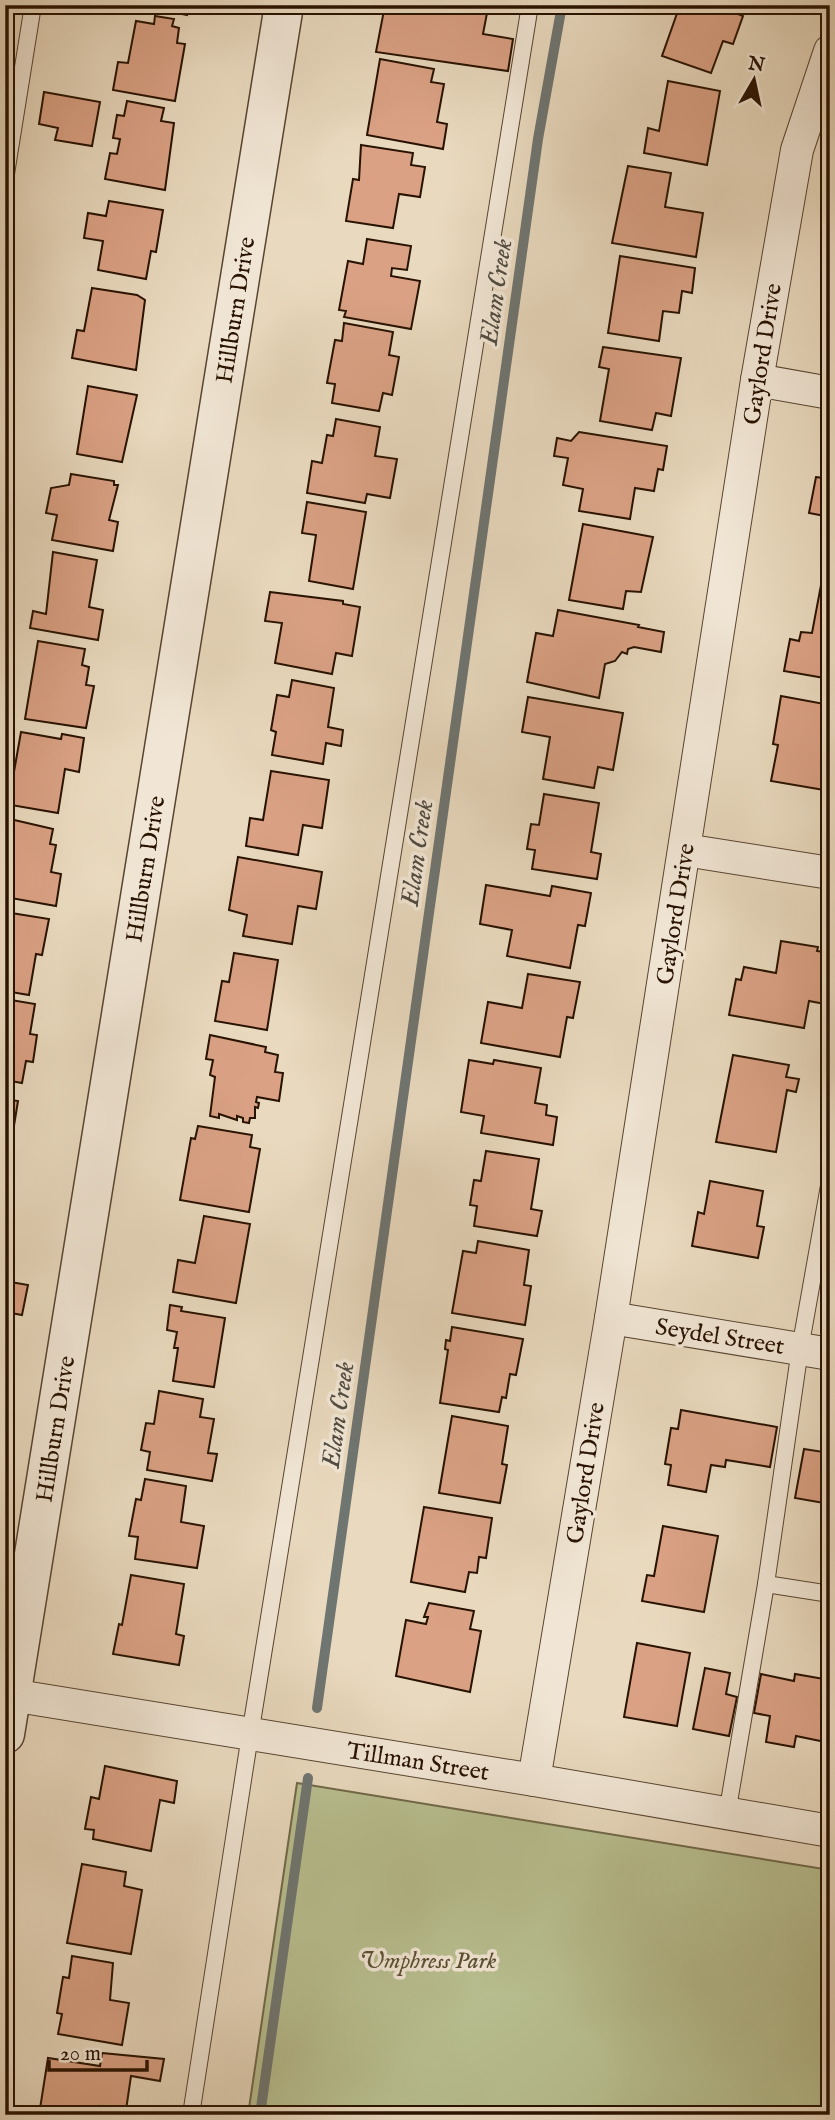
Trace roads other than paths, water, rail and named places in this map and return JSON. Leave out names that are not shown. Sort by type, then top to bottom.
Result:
[{"type":"street","name":"Hillburn Drive","points":[[5,1734],[8,1695],[284,5]]},
{"type":"street","name":"Gaylord Drive","points":[[534,1780],[611,1318],[757,380],[797,150],[830,51]]},
{"type":"street","points":[[757,380],[830,393]]},
{"type":"street","points":[[685,850],[830,873]]},
{"type":"street","name":"Seydel Street","points":[[611,1318],[815,1351]]},
{"type":"street","name":"Tillman Street","points":[[8,1695],[830,1831]]},
{"type":"lane","points":[[5,180],[33,5]]},
{"type":"lane","points":[[191,2115],[530,5]]},
{"type":"lane","points":[[727,1814],[766,1584],[815,1351],[830,1180]]},
{"type":"lane","points":[[766,1584],[830,1594]]},
{"type":"waterway","name":"Elam Creek","points":[[317,1708],[538,139],[562,5]]},
{"type":"waterway","name":"Elam Creek","points":[[260,2115],[308,1778]]},
{"type":"park label","name":"Umphress Park","points":[[428,1960]]}]
